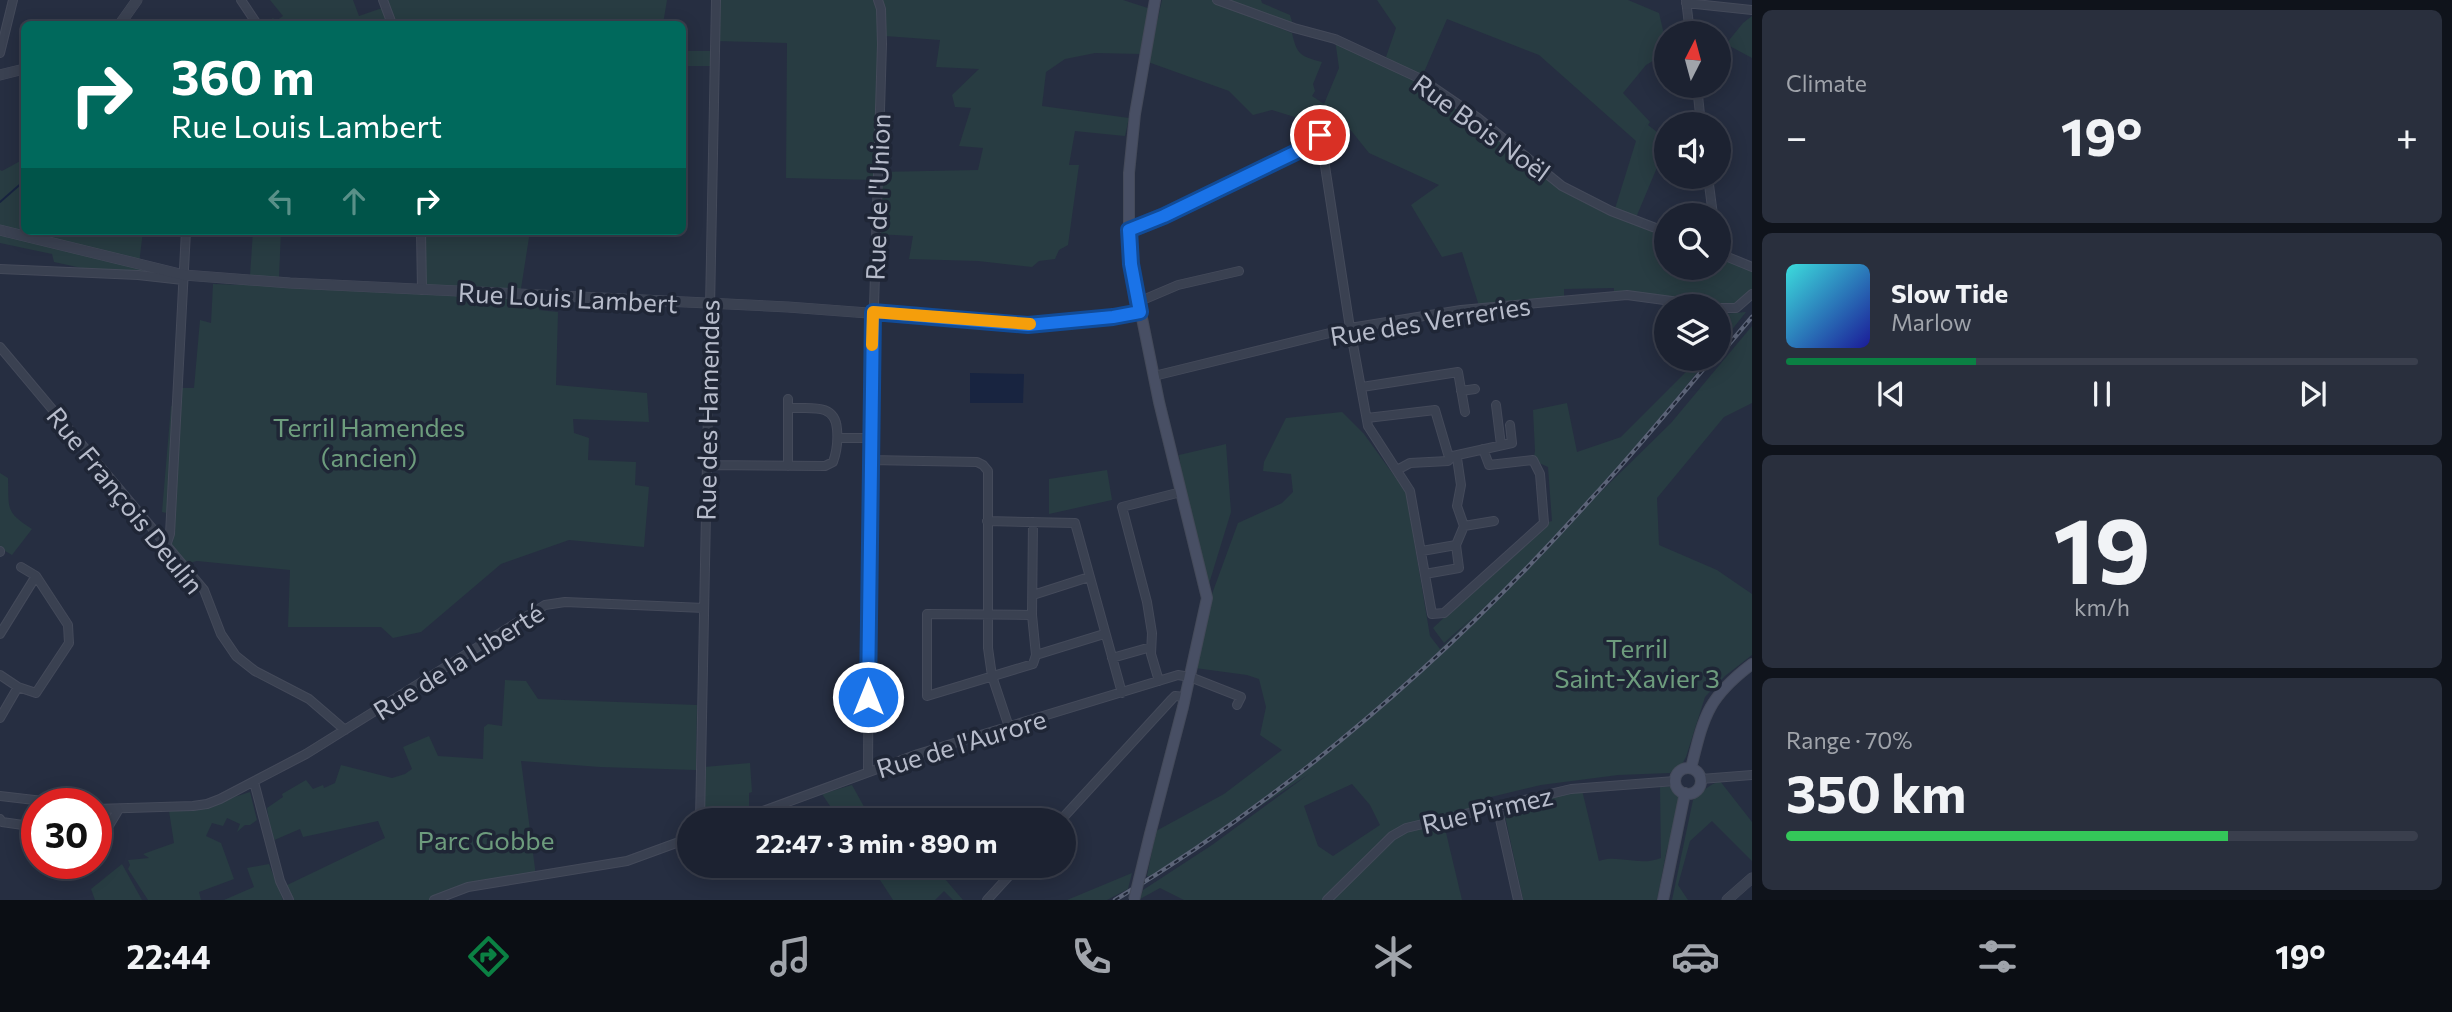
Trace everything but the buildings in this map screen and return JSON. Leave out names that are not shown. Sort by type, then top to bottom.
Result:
[{"type":"main road","points":[[1134,900],[1207,598],[1154,376],[1131,264],[1129,173],[1135,114],[1155,0]]},
{"type":"main road","points":[[1691,768],[1703,719],[1730,681],[1752,664]]},
{"type":"main road","points":[[1691,768],[1698,772],[1701,779],[1695,791],[1685,793],[1678,788],[1675,781],[1679,772],[1691,768]]},
{"type":"main road","points":[[1663,900],[1685,793]]},
{"type":"street","points":[[0,53],[2,34],[13,0]]},
{"type":"street","points":[[122,21],[137,0]]},
{"type":"street","points":[[241,0],[255,21]]},
{"type":"street","points":[[383,0],[391,21]]},
{"type":"street","name":"Rue des Hamendes","points":[[700,808],[716,0]]},
{"type":"street","name":"Rue de l'Union","points":[[868,772],[870,438],[882,44],[881,9],[878,0]]},
{"type":"street","name":"Rue Bois Noël","points":[[1217,0],[1294,28],[1335,39],[1421,79],[1478,118],[1562,186],[1611,211],[1654,227]]},
{"type":"street","points":[[1688,21],[1686,1],[1752,10]]},
{"type":"street","points":[[0,75],[21,70]]},
{"type":"street","points":[[1319,125],[1368,426],[1410,491],[1432,614],[1444,613],[1544,523],[1540,474],[1533,460],[1489,464],[1483,449]]},
{"type":"street","points":[[1129,230],[1164,216],[1321,140]]},
{"type":"street","name":"Rue Louis Lambert","points":[[0,230],[184,278],[873,312],[1028,325],[1113,317],[1139,307]]},
{"type":"street","points":[[166,545],[171,521],[186,235]]},
{"type":"street","points":[[421,235],[422,289]]},
{"type":"street","points":[[1731,258],[1752,267]]},
{"type":"street","points":[[0,269],[184,278]]},
{"type":"street","points":[[1139,307],[1178,285],[1239,271]]},
{"type":"street","points":[[1731,308],[1735,308],[1752,294]]},
{"type":"street","name":"Rue des Verreries","points":[[1154,376],[1350,328],[1461,310],[1627,295],[1654,299]]},
{"type":"street","name":"Rue François Deulin","points":[[0,347],[204,590],[221,634],[236,656],[255,671],[309,699],[345,730]]},
{"type":"street","points":[[1362,387],[1458,372],[1465,412]]},
{"type":"street","points":[[1461,390],[1475,389]]},
{"type":"street","points":[[788,398],[788,466]]},
{"type":"street","points":[[1496,405],[1501,445]]},
{"type":"street","points":[[706,465],[825,466],[833,462],[838,438],[836,419],[832,412],[824,409],[788,408]]},
{"type":"street","points":[[1367,418],[1434,410],[1447,454],[1457,458],[1461,485],[1457,506],[1464,526],[1456,545],[1459,568],[1425,574]]},
{"type":"street","points":[[1397,470],[1410,463],[1448,461],[1453,456],[1512,443],[1510,425]]},
{"type":"street","points":[[838,438],[870,438]]},
{"type":"street","points":[[870,460],[976,462],[988,471],[988,648],[992,676],[1009,727]]},
{"type":"street","points":[[1159,681],[1151,647],[1152,633],[1147,603],[1122,507],[1181,492]]},
{"type":"street","points":[[988,521],[1075,523],[1122,693]]},
{"type":"street","points":[[1464,526],[1494,521]]},
{"type":"street","points":[[1032,615],[927,614],[927,696],[1033,664],[1036,655],[1032,615],[1033,522]]},
{"type":"street","points":[[1422,551],[1456,545]]},
{"type":"street","points":[[0,675],[18,687],[36,693],[69,643],[68,625],[36,576],[21,568]]},
{"type":"street","points":[[0,634],[36,576]]},
{"type":"street","points":[[1033,595],[1089,577]]},
{"type":"street","name":"Rue de la Liberté","points":[[254,782],[306,754],[545,605],[565,602],[704,608]]},
{"type":"street","points":[[1036,655],[1104,634]]},
{"type":"street","points":[[1112,658],[1151,647]]},
{"type":"street","name":"Rue de l'Aurore","points":[[771,808],[868,772],[1009,727],[1178,675],[1189,677]]},
{"type":"street","points":[[1189,677],[1241,697],[1237,705]]},
{"type":"street","points":[[0,718],[18,687]]},
{"type":"street","points":[[1072,808],[1175,696],[1185,697]]},
{"type":"street","points":[[1701,779],[1752,775]]},
{"type":"street","name":"Rue Pirmez","points":[[1327,900],[1392,836],[1406,828],[1570,789],[1675,781]]},
{"type":"street","points":[[112,809],[207,804],[254,782],[280,881],[289,900]]},
{"type":"street","points":[[0,796],[21,798]]},
{"type":"street","points":[[1497,806],[1518,900]]},
{"type":"street","points":[[112,821],[119,809]]},
{"type":"street","points":[[0,819],[2,822],[21,825]]},
{"type":"street","points":[[433,900],[468,887],[627,861],[677,843]]},
{"type":"street","points":[[1727,900],[1752,877]]},
{"type":"street","points":[[987,900],[1007,878]]},
{"type":"green space","points":[[270,0],[353,0],[359,16],[385,7],[382,0],[667,0],[664,21],[276,21],[283,16]]},
{"type":"green space","points":[[716,0],[1123,0],[1154,10],[1141,54],[1095,53],[1065,59],[1046,72],[1042,106],[1129,118],[1125,136],[1075,131],[1069,165],[1079,165],[1068,245],[1059,250],[1055,259],[1039,261],[1032,267],[978,261],[909,259],[913,236],[876,234],[878,172],[978,170],[983,148],[959,146],[971,108],[955,107],[952,95],[979,69],[936,67],[940,40],[885,36],[876,180],[786,178],[787,43],[715,41]]},
{"type":"green space","points":[[1162,0],[1212,0],[1292,33],[1301,54],[1322,62],[1313,84],[1315,91],[1312,96],[1324,104],[1339,68],[1335,39],[1414,75],[1386,57],[1396,28],[1377,0],[1628,0],[1659,13],[1661,21],[1654,21],[1654,60],[1646,65],[1623,93],[1654,130],[1654,175],[1635,220],[1654,228],[1654,280],[1731,280],[1731,259],[1752,267],[1752,293],[1736,308],[1731,308],[1731,294],[1654,294],[1654,297],[1614,292],[1614,288],[1564,289],[1564,297],[1480,309],[1462,252],[1442,257],[1411,205],[1439,185],[1369,153],[1341,118],[1321,113],[1314,123],[1272,110],[1253,115],[1229,91],[1148,62]],"holes":[[[1447,19],[1539,55],[1636,141],[1614,212],[1562,186],[1421,79]]]},
{"type":"green space","points":[[1222,0],[1261,0],[1262,3],[1290,15],[1294,28]]},
{"type":"green space","points":[[1752,16],[1752,58],[1731,47],[1731,38]]},
{"type":"green space","points":[[686,51],[710,51],[710,66],[686,66]]},
{"type":"green space","points":[[21,161],[21,235],[143,235],[139,264],[181,280],[91,270],[54,262],[52,254],[0,243],[0,170]]},
{"type":"green space","points":[[253,235],[281,235],[279,278],[250,276]]},
{"type":"green space","name":"Terril Hamendes (ancien)","points":[[418,235],[529,235],[520,295],[538,298],[539,310],[558,312],[556,385],[647,393],[649,422],[573,419],[574,433],[589,438],[588,460],[636,462],[635,485],[649,487],[644,547],[569,540],[501,564],[421,632],[393,638],[381,627],[288,627],[290,570],[197,561],[185,564],[169,546],[173,542],[175,507],[170,507],[167,513],[162,512],[171,406],[180,407],[181,388],[194,388],[200,320],[211,323],[213,284],[251,283],[429,292],[424,282]]},
{"type":"green space","points":[[1746,312],[1731,331],[1731,313]]},
{"type":"green space","name":"Terril Saint-Xavier 3","points":[[1752,326],[1752,403],[1724,417],[1657,498],[1659,545],[1717,570],[1752,594],[1752,655],[1725,676],[1705,697],[1681,766],[1670,773],[1618,775],[1541,785],[1491,797],[1491,805],[1443,820],[1462,900],[1184,900],[1160,888],[1140,899],[1143,890],[1212,845],[1309,774],[1154,876],[1147,876],[1156,831],[1224,794],[1282,750],[1260,735],[1266,707],[1259,679],[1195,668],[1212,594],[1238,523],[1282,503],[1293,492],[1291,474],[1263,471],[1264,462],[1286,418],[1342,412],[1364,434],[1406,492],[1430,636],[1440,649],[1473,617],[1444,643],[1433,628],[1544,523],[1552,521],[1548,467],[1534,457],[1533,410],[1567,403],[1577,452],[1621,437],[1687,371],[1698,371],[1619,468],[1574,518],[1671,423],[1714,371],[1731,371],[1731,351]],"holes":[[[1352,784],[1370,805],[1380,825],[1333,856],[1318,846],[1304,806]]]},
{"type":"green space","points":[[1226,444],[1231,512],[1208,587],[1184,491],[1179,455]]},
{"type":"green space","points":[[1107,470],[1112,500],[1049,514],[1049,479]]},
{"type":"green space","points":[[0,473],[8,478],[10,509],[32,529],[12,555],[0,548]]},
{"type":"green space","name":"Parc Gobbe","points":[[505,680],[526,681],[538,699],[697,705],[696,770],[521,761],[536,876],[468,887],[434,900],[289,900],[283,887],[385,838],[378,821],[303,837],[300,829],[272,841],[267,808],[283,797],[282,794],[306,780],[313,789],[335,783],[341,765],[392,778],[405,774],[412,769],[403,747],[429,736],[438,756],[483,759],[484,727],[488,724],[502,726]]},
{"type":"green space","points":[[750,763],[752,792],[749,793],[749,808],[703,808],[704,767]]},
{"type":"green space","points":[[1720,781],[1752,822],[1752,861],[1712,821],[1690,841],[1678,885],[1688,900],[1672,900],[1693,800]]},
{"type":"green space","points":[[852,785],[865,808],[831,808],[822,794]]},
{"type":"green space","points":[[1660,786],[1673,787],[1679,797],[1677,819],[1667,849],[1657,900],[1523,900],[1504,811],[1513,802],[1582,790],[1599,861],[1645,861],[1661,858]]},
{"type":"green space","points":[[250,792],[257,820],[237,832],[240,824],[227,818],[223,826],[212,823],[206,836],[221,843],[234,879],[199,892],[201,900],[148,900],[128,869],[128,860],[149,858],[143,854],[174,843],[169,811],[206,806]]},
{"type":"green space","points":[[122,864],[142,900],[95,900],[91,889],[103,879],[112,879],[112,872]]},
{"type":"green space","points":[[269,864],[283,900],[224,900],[254,887],[247,868]]},
{"type":"green space","points":[[1132,873],[1128,889],[1107,900],[1067,900]]},
{"type":"green space","points":[[879,878],[945,878],[963,900],[953,900],[944,891],[935,900],[893,900]]},
{"type":"water","points":[[970,373],[1024,374],[1023,403],[970,403]]},
{"type":"waterway","points":[[0,202],[21,184]]},
{"type":"railway","points":[[1731,342],[1752,317]]},
{"type":"railway","points":[[1115,900],[1181,859],[1245,814],[1368,718],[1426,666],[1538,556],[1622,465],[1702,371]]},
{"type":"slow traffic","points":[[872,345],[873,312],[1030,324]]},
{"type":"route","points":[[868,697],[873,312],[1028,325],[1140,312],[1131,264],[1129,230],[1164,216],[1321,140],[1320,135]]}]
